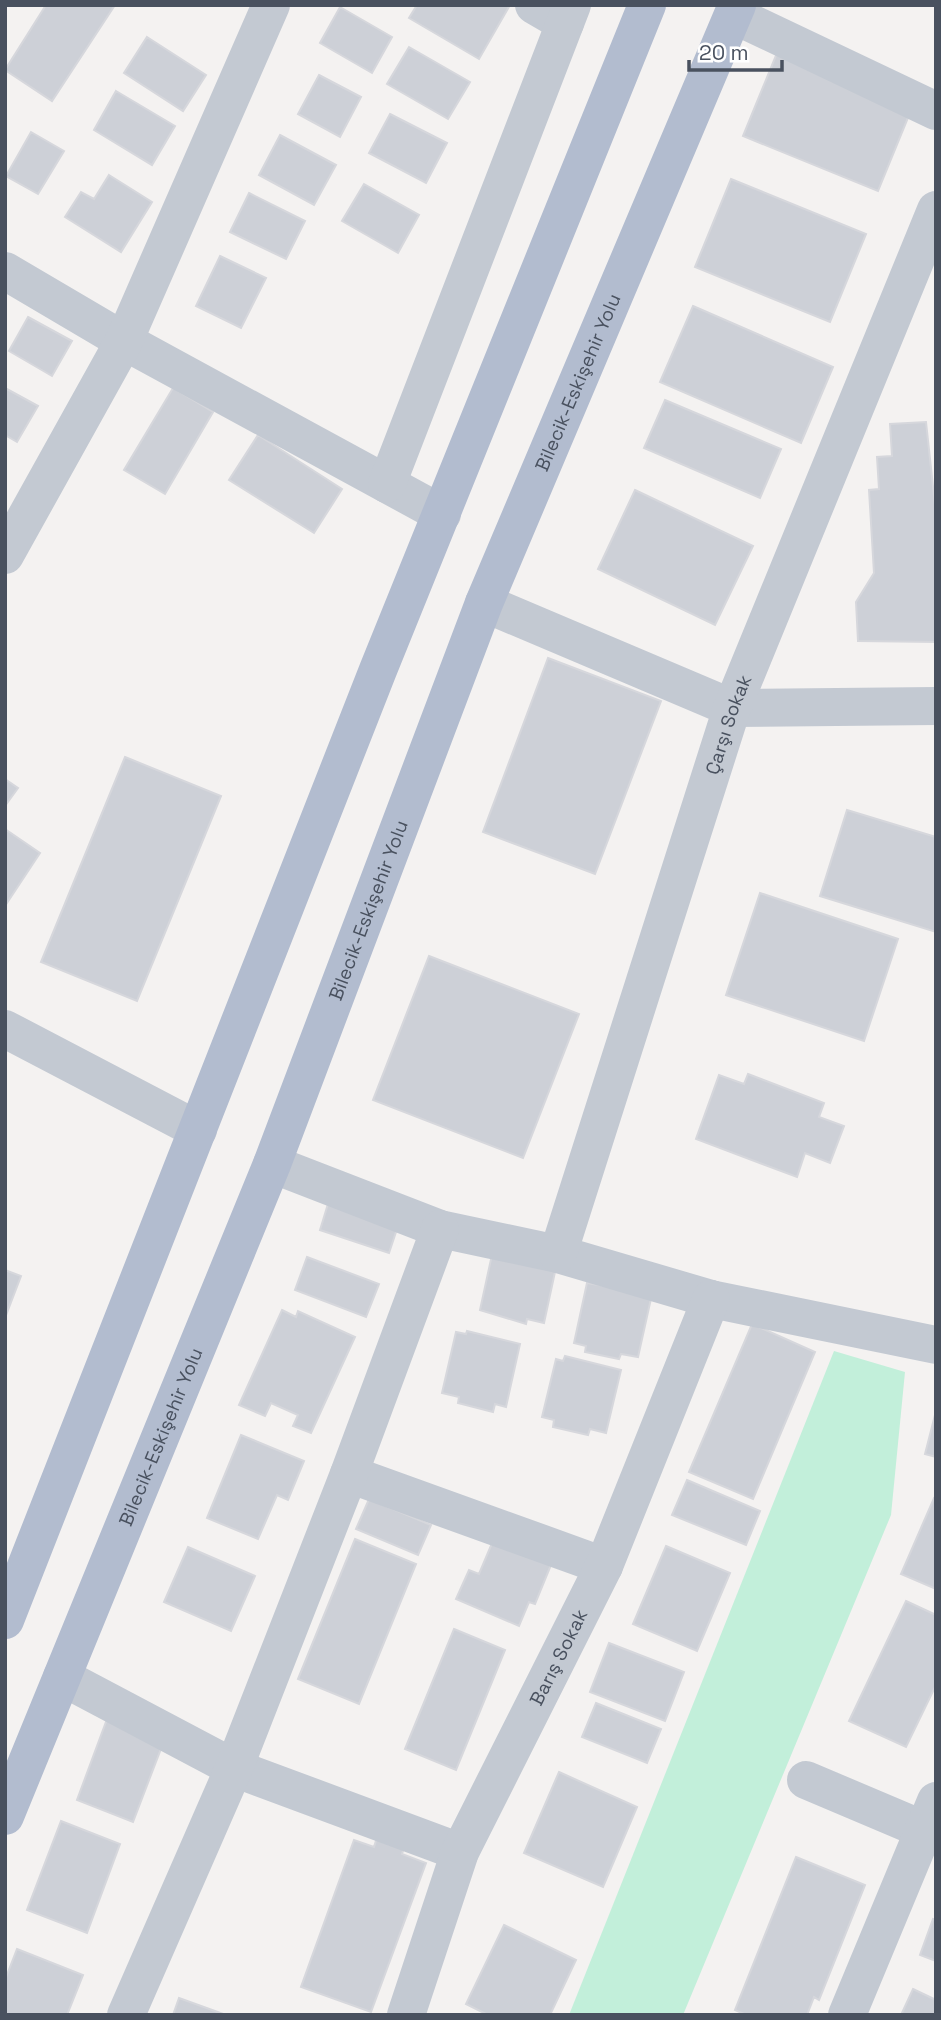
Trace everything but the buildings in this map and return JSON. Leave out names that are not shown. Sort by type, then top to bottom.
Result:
[{"type":"main road","points":[[5,1620],[442,514],[647,5]]},
{"type":"main road","name":"Bilecik-Eskişehir Yolu","points":[[5,1816],[272,1164],[484,603],[736,10]]},
{"type":"street","points":[[5,555],[124,341],[271,5]]},
{"type":"street","points":[[736,10],[936,111]]},
{"type":"street","points":[[387,484],[557,11]]},
{"type":"street","name":"Çarşı Sokak","points":[[558,1254],[732,708],[936,209]]},
{"type":"street","points":[[5,271],[124,341],[442,514]]},
{"type":"street","points":[[484,603],[732,708],[936,706]]},
{"type":"street","points":[[5,1029],[198,1130]]},
{"type":"street","points":[[272,1164],[440,1228],[558,1254],[711,1299],[936,1345]]},
{"type":"street","points":[[126,2015],[234,1768],[349,1474],[440,1228]]},
{"type":"street","name":"Barış Sokak","points":[[406,2015],[460,1852],[604,1566],[711,1299]]},
{"type":"street","points":[[349,1474],[604,1566]]},
{"type":"street","points":[[62,1677],[234,1768],[460,1852]]},
{"type":"street","points":[[806,1780],[932,1822],[847,2015]]},
{"type":"green space","points":[[834,1351],[905,1372],[891,1515],[683,2015],[569,2015]]}]
